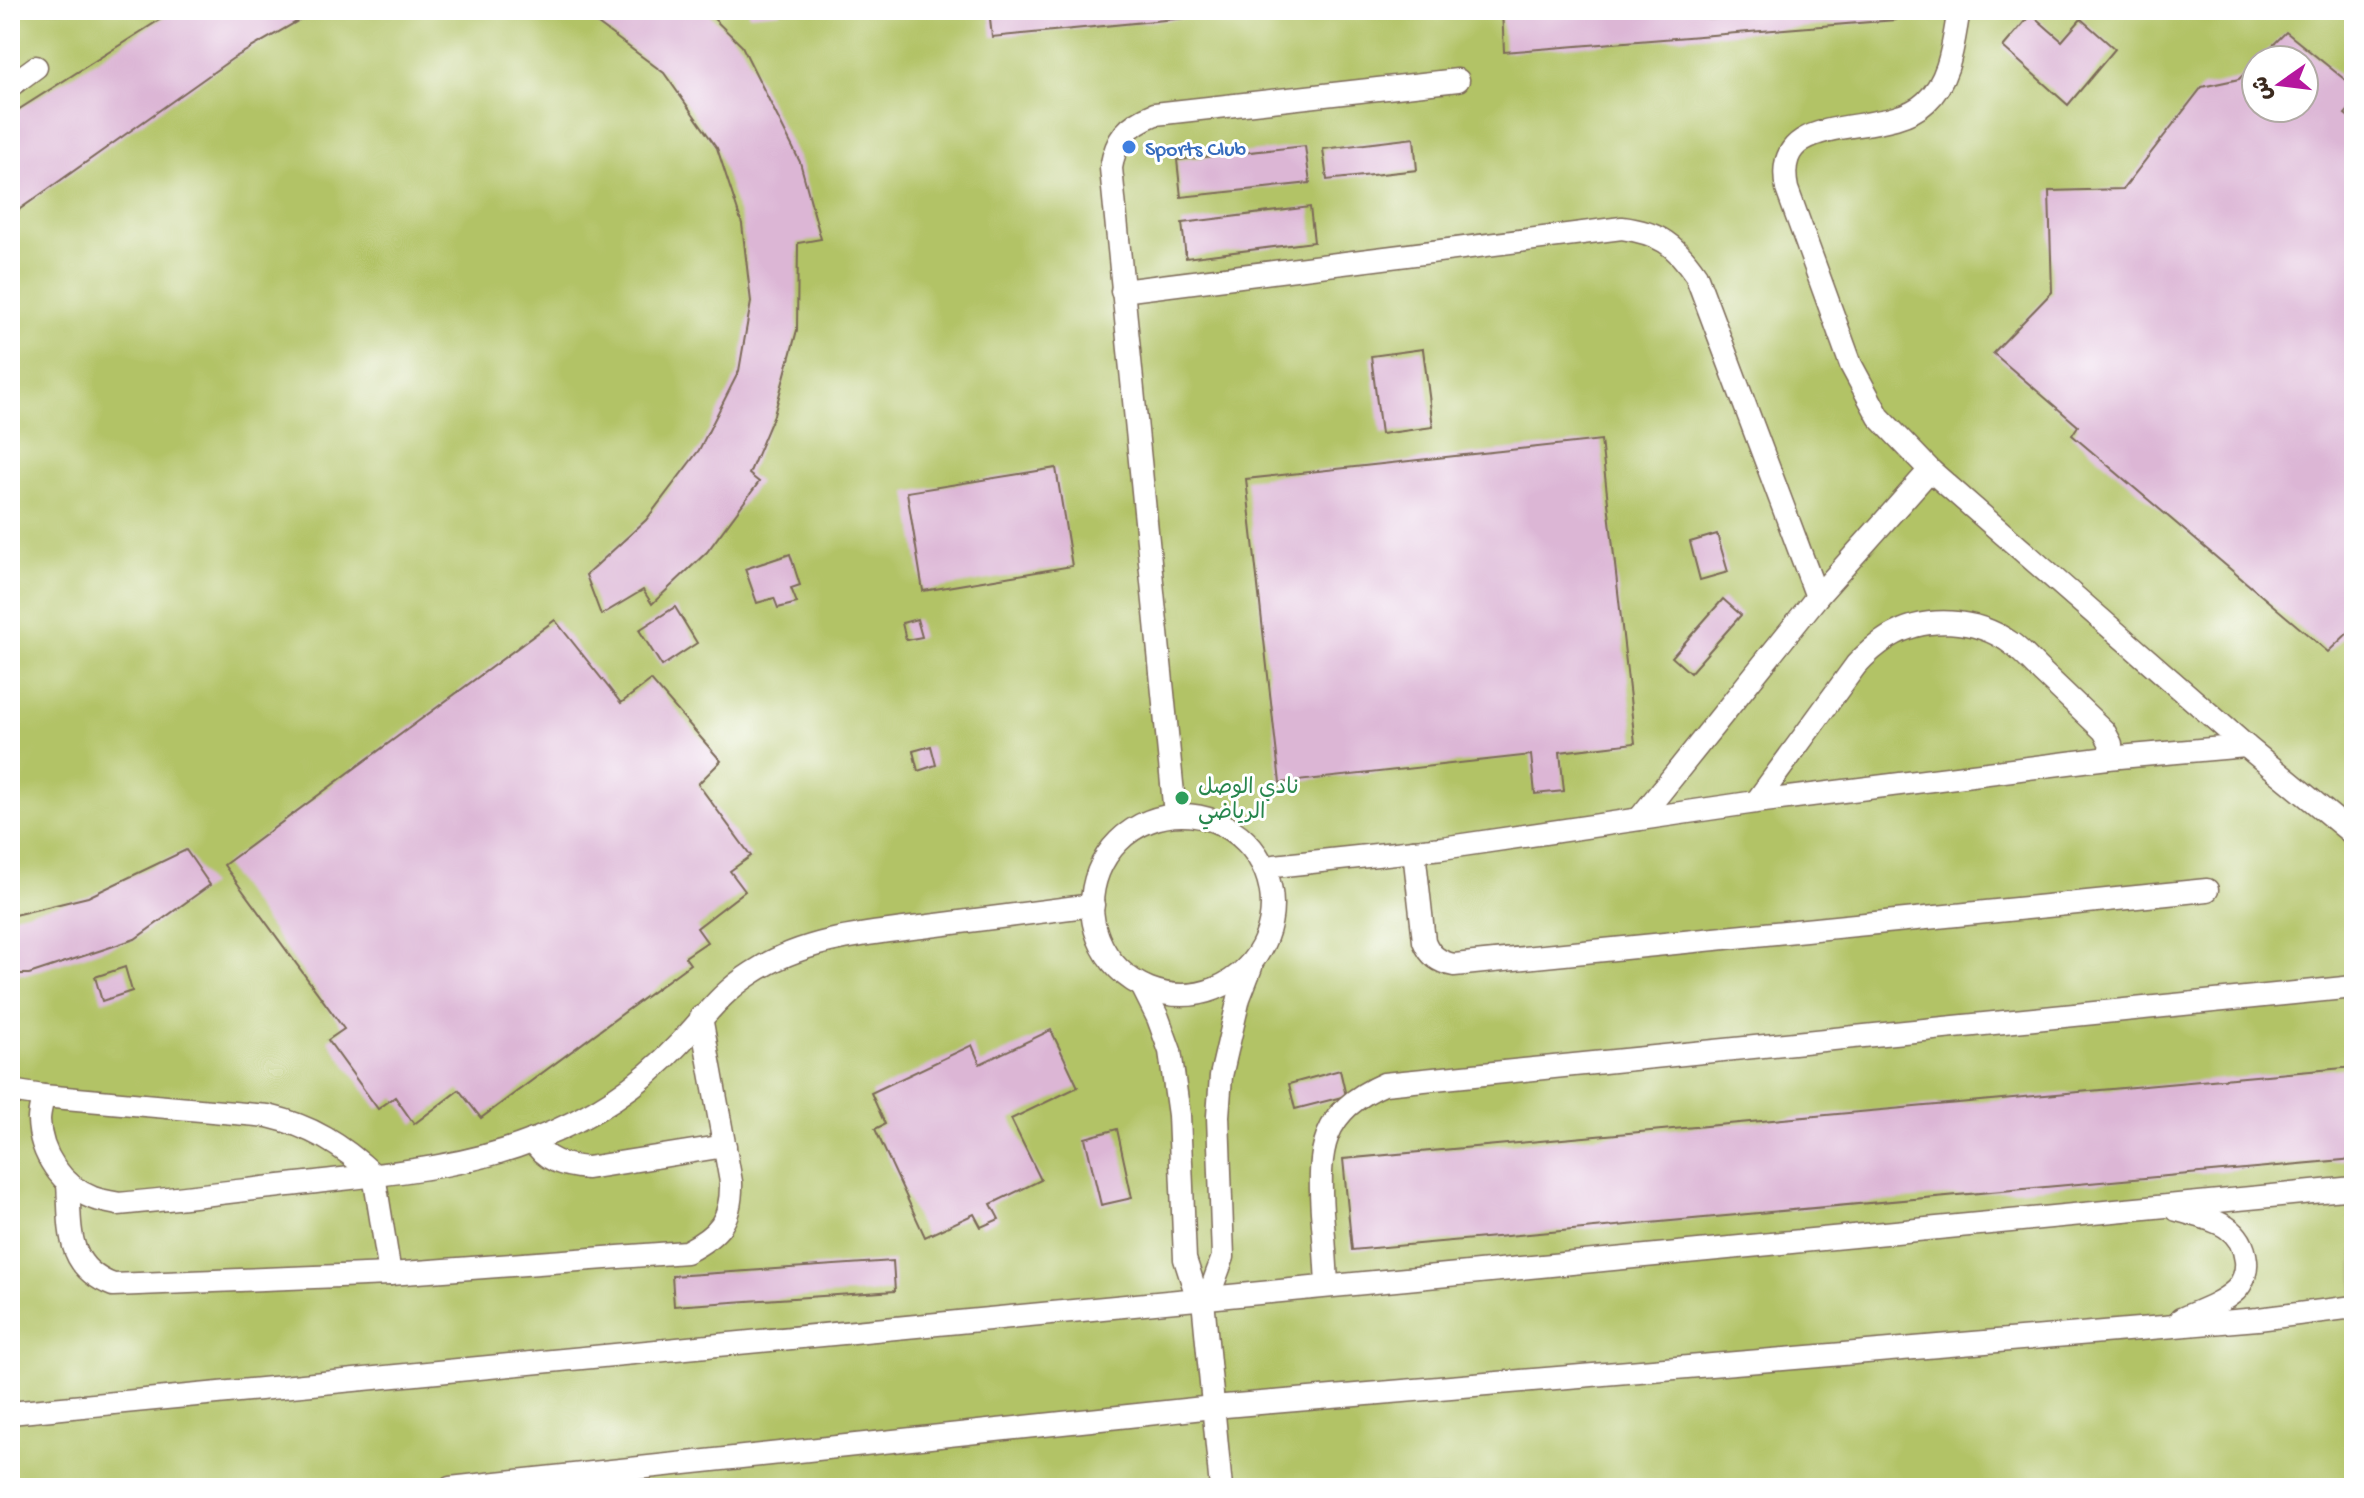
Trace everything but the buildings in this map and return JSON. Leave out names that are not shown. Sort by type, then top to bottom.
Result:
[{"type":"lane","points":[[1959,10],[1946,73],[1925,103],[1910,114],[1893,120],[1813,133],[1798,141],[1788,155],[1784,172],[1787,189],[1851,365],[1879,417],[1930,470],[2246,746],[2354,835]]},
{"type":"lane","points":[[10,86],[36,67]]},
{"type":"lane","points":[[1175,814],[1122,291],[1111,168],[1114,150],[1124,134],[1138,121],[1155,114],[1458,80]]},
{"type":"lane","points":[[1122,291],[1622,228],[1645,231],[1666,241],[1683,256],[1696,275],[1817,597]]},
{"type":"lane","points":[[1639,819],[1817,597],[1930,470]]},
{"type":"lane","points":[[1756,802],[1856,665],[1891,636],[1934,622],[1961,623],[1988,630],[2011,643],[2104,731],[2111,744],[2108,758]]},
{"type":"lane","points":[[1265,867],[1414,851],[1756,802],[2108,758],[2246,746]]},
{"type":"lane","points":[[1203,1300],[1212,1287],[1223,1257],[1218,1116],[1221,1076],[1239,998],[1266,940],[1272,918],[1272,895],[1265,867],[1250,844],[1228,827],[1203,816],[1175,814],[1156,818],[1138,825],[1110,851],[1100,867],[1094,886],[1093,905],[1096,930],[1106,953],[1122,972],[1142,986],[1190,996],[1215,990],[1236,978],[1254,961]]},
{"type":"lane","points":[[1414,851],[1424,941],[1435,958],[1454,965],[2207,890]]},
{"type":"lane","points":[[43,1096],[39,1119],[43,1145],[54,1167],[68,1183],[93,1198],[118,1204],[423,1170],[480,1158],[533,1140],[607,1103],[646,1076],[680,1044],[725,992],[753,972],[784,956],[852,935],[1093,905]]},
{"type":"lane","points":[[1142,986],[1170,1051],[1179,1115],[1185,1259],[1194,1287],[1203,1300],[1221,1488]]},
{"type":"lane","points":[[1327,1286],[1320,1157],[1326,1137],[1349,1104],[1365,1092],[1384,1084],[2354,987]]},
{"type":"lane","points":[[68,1183],[76,1256],[85,1269],[113,1285],[390,1274],[686,1252],[707,1241],[723,1223],[732,1202],[701,1017]]},
{"type":"lane","points":[[10,1091],[268,1116],[292,1122],[337,1144],[374,1175],[390,1274]]},
{"type":"lane","points":[[533,1140],[538,1149],[553,1160],[569,1167],[587,1168],[725,1146]]},
{"type":"lane","points":[[10,1413],[2354,1188]]},
{"type":"lane","points":[[2164,1206],[2215,1221],[2234,1231],[2245,1248],[2247,1269],[2239,1288],[2223,1300],[2168,1325]]},
{"type":"lane","points":[[450,1488],[1213,1407],[2258,1319],[2354,1307]]},
{"type":"green space","name":"نادي الوصل الرياضي","points":[[10,10],[2354,10],[2354,1488],[10,1488]]},
{"type":"place","name":"Sports Club","points":[[1129,147]]},
{"type":"place","name":"نادي الوصل الرياضي","points":[[1182,798]]}]
